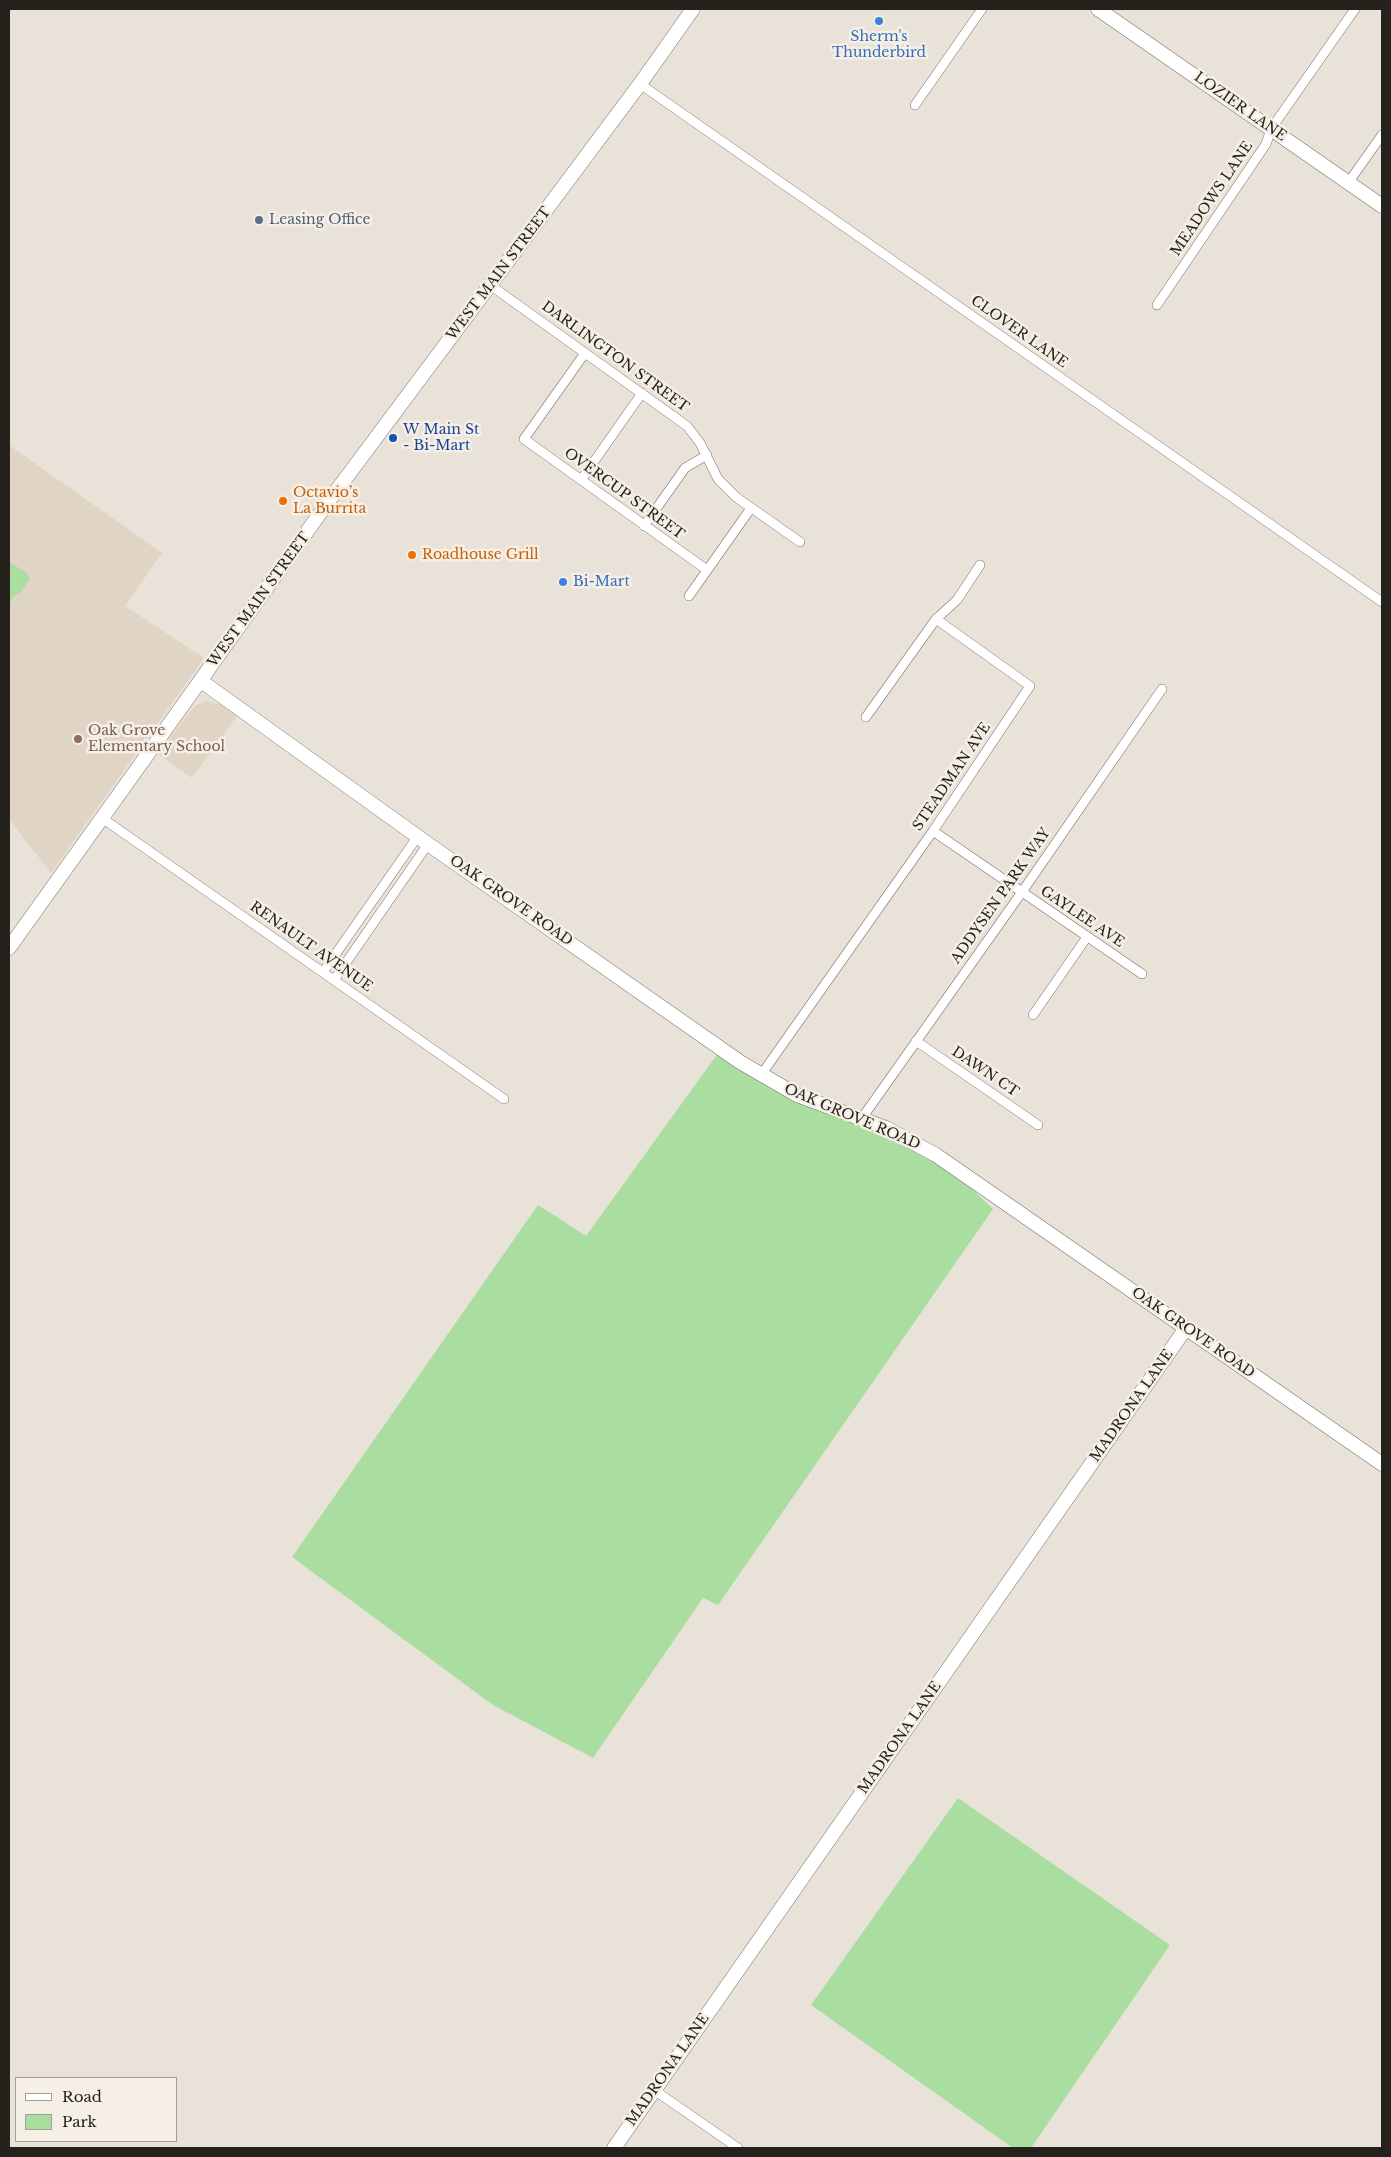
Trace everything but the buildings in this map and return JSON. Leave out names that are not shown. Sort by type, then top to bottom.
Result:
[{"type":"street","points":[[915,105],[982,9]]},
{"type":"street","name":"LOZIER LANE","points":[[1098,9],[1382,206]]},
{"type":"street","name":"MEADOWS LANE","points":[[1157,305],[1266,144],[1271,129],[1355,9]]},
{"type":"street","points":[[640,84],[692,10]]},
{"type":"street","name":"WEST MAIN STREET","points":[[9,948],[331,498],[640,84]]},
{"type":"street","name":"CLOVER LANE","points":[[640,84],[1382,602]]},
{"type":"street","points":[[1348,183],[1382,135]]},
{"type":"street","name":"DARLINGTON STREET","points":[[490,285],[687,426],[700,443],[718,479],[750,508],[800,542]]},
{"type":"street","name":"OVERCUP STREET","points":[[585,353],[524,439],[707,570]]},
{"type":"street","points":[[581,480],[642,393]]},
{"type":"street","points":[[644,526],[685,468],[707,455]]},
{"type":"street","points":[[689,596],[750,508]]},
{"type":"street","points":[[866,716],[936,619],[957,600],[980,565]]},
{"type":"street","name":"STEADMAN AVE","points":[[761,1075],[933,831],[1030,686],[936,619]]},
{"type":"street","name":"OAK GROVE ROAD","points":[[201,681],[423,840],[740,1062],[797,1094],[862,1118],[913,1141],[936,1155],[1382,1464]]},
{"type":"street","name":"ADDYSEN PARK WAY","points":[[862,1118],[1022,892],[1162,689]]},
{"type":"street","name":"RENAULT AVENUE","points":[[102,818],[504,1099]]},
{"type":"street","name":"GAYLEE AVE","points":[[933,831],[1142,974]]},
{"type":"street","points":[[323,972],[423,840]]},
{"type":"street","points":[[334,980],[423,840]]},
{"type":"street","points":[[1033,1015],[1087,937]]},
{"type":"street","name":"DAWN CT","points":[[916,1041],[1038,1125]]},
{"type":"street","name":"MADRONA LANE","points":[[614,2148],[1186,1328]]},
{"type":"street","points":[[654,2090],[738,2148]]},
{"type":"shaded area","name":"Oak Grove Elementary School","points":[[9,445],[162,553],[125,606],[204,658],[51,873],[9,819]]},
{"type":"shaded area","points":[[206,701],[219,704],[237,716],[192,778],[158,754],[191,710],[198,704]]},
{"type":"green space","points":[[9,562],[27,573],[30,579],[21,592],[13,597],[9,603]]},
{"type":"green space","points":[[721,1049],[778,1085],[936,1155],[993,1209],[718,1605],[703,1598],[593,1758],[493,1705],[292,1557],[538,1205],[586,1236]]},
{"type":"green space","points":[[958,1798],[1170,1945],[1031,2148],[1013,2148],[811,2005]]},
{"type":"place","name":"Sherm's Thunderbird","points":[[879,21]]},
{"type":"place","name":"Leasing Office","points":[[259,220]]},
{"type":"place","name":"W Main St - Bi-Mart","points":[[393,438]]},
{"type":"place","name":"Octavio’s La Burrita","points":[[283,501]]},
{"type":"place","name":"Roadhouse Grill","points":[[412,555]]},
{"type":"place","name":"Bi-Mart","points":[[563,582]]},
{"type":"place","name":"Oak Grove Elementary School","points":[[78,739]]}]
